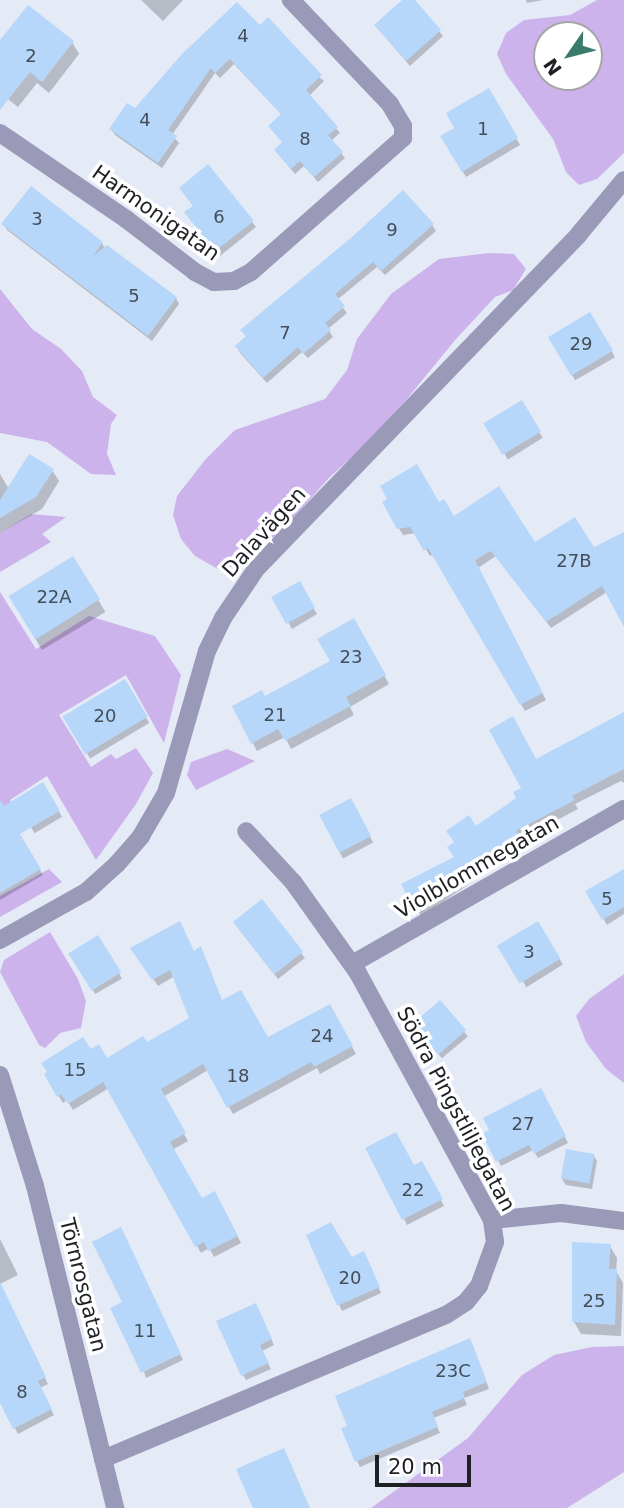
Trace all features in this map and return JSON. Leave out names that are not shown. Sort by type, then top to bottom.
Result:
[{"type":"street","name":"Harmonigatan","points":[[0,133],[214,282],[234,281],[251,272],[395,148],[403,138],[404,126],[390,104],[291,0]]},
{"type":"street","name":"Dalavägen","points":[[0,940],[86,891],[117,864],[141,836],[166,793],[207,651],[222,618],[256,569],[579,234],[624,180]]},
{"type":"street","name":"Violblommegatan","points":[[352,964],[624,809]]},
{"type":"street","name":"Södra Pingstliljegatan","points":[[103,1459],[446,1315],[466,1302],[479,1286],[495,1242],[492,1220],[352,964],[293,882],[246,831]]},
{"type":"street","name":"Törnrosgatan","points":[[0,1075],[35,1186],[115,1508]]},
{"type":"street","points":[[492,1220],[561,1213],[624,1221]]},
{"type":"shaded area","points":[[597,0],[624,0],[624,153],[597,179],[579,185],[566,172],[553,139],[506,74],[497,54],[506,33],[524,20],[570,15]]},
{"type":"shaded area","points":[[489,253],[514,254],[526,269],[513,290],[495,297],[456,339],[384,427],[328,479],[278,535],[235,566],[218,569],[195,556],[181,539],[173,515],[177,496],[205,460],[235,430],[325,399],[347,370],[357,339],[391,294],[439,259]]},
{"type":"shaded area","points":[[0,289],[32,329],[61,349],[82,371],[93,397],[117,415],[111,424],[107,454],[116,475],[91,474],[47,442],[0,433]]},
{"type":"shaded area","points":[[31,514],[66,517],[42,534],[51,542],[0,572],[0,533]]},
{"type":"shaded area","points":[[0,592],[36,649],[89,616],[155,636],[181,675],[164,743],[126,675],[59,715],[91,767],[111,754],[116,759],[136,748],[153,773],[136,804],[96,860],[47,776],[10,800],[15,810],[0,819]]},
{"type":"shaded area","points":[[227,749],[255,761],[196,790],[187,775],[191,762]]},
{"type":"shaded area","points":[[49,869],[62,882],[0,917],[0,896]]},
{"type":"shaded area","points":[[50,932],[78,979],[86,1001],[81,1028],[60,1033],[45,1048],[39,1045],[0,972],[4,960]]},
{"type":"shaded area","points":[[624,974],[624,1083],[606,1069],[586,1042],[576,1016],[589,999]]},
{"type":"shaded area","points":[[624,1346],[624,1472],[567,1508],[371,1508],[468,1438],[522,1375],[554,1355],[592,1347]]},
{"type":"building","points":[[402,0],[415,0],[441,30],[406,61],[374,25]]},
{"type":"building","points":[[237,2],[260,25],[268,17],[322,75],[306,90],[338,127],[328,135],[343,152],[314,177],[300,161],[291,169],[274,150],[282,142],[268,126],[281,114],[230,59],[215,73],[211,68],[168,130],[177,136],[158,163],[109,129],[127,103],[135,108],[182,54]]},
{"type":"building","points":[[28,5],[74,41],[42,82],[30,72],[0,110],[0,40]]},
{"type":"building","points":[[489,88],[518,138],[462,172],[440,136],[454,128],[446,113]]},
{"type":"building","points":[[208,164],[254,221],[215,251],[184,212],[193,206],[179,188]]},
{"type":"building","points":[[31,186],[103,242],[93,256],[107,245],[177,297],[148,336],[1,224]]},
{"type":"building","points":[[403,190],[434,224],[381,271],[373,262],[335,294],[345,306],[325,323],[331,330],[303,354],[298,347],[263,378],[235,346],[246,336],[240,330],[352,237]]},
{"type":"building","points":[[590,312],[613,351],[571,376],[548,337]]},
{"type":"building","points":[[522,400],[541,432],[502,455],[483,423]]},
{"type":"building","points":[[29,454],[54,469],[36,497],[0,518],[0,500]]},
{"type":"building","points":[[417,464],[439,502],[444,499],[454,516],[499,486],[535,542],[575,517],[594,547],[624,532],[624,627],[602,586],[546,622],[491,551],[475,560],[543,693],[520,705],[428,548],[424,551],[410,527],[397,529],[382,502],[387,499],[380,486]]},
{"type":"building","points":[[73,556],[100,599],[36,640],[9,596]]},
{"type":"building","points":[[300,581],[315,608],[286,624],[271,597]]},
{"type":"building","points":[[354,618],[386,675],[346,697],[351,706],[285,741],[278,729],[251,744],[232,706],[262,690],[265,696],[330,661],[317,639]]},
{"type":"building","points":[[125,679],[148,717],[85,754],[62,717]]},
{"type":"building","points":[[624,712],[624,769],[572,796],[575,800],[516,831],[521,839],[414,909],[401,884],[454,857],[447,847],[454,842],[446,831],[469,815],[476,826],[516,798],[513,792],[521,788],[489,730],[513,716],[536,759]]},
{"type":"building","points":[[43,782],[60,811],[20,834],[41,869],[0,893],[0,800],[4,806]]},
{"type":"building","points":[[351,798],[371,836],[339,853],[319,815]]},
{"type":"building","points":[[624,869],[624,907],[602,920],[585,891]]},
{"type":"building","points":[[262,899],[303,952],[274,975],[233,922]]},
{"type":"building","points":[[180,921],[194,951],[201,946],[222,1000],[241,990],[268,1037],[330,1004],[353,1046],[314,1067],[311,1062],[227,1108],[203,1064],[161,1089],[186,1133],[170,1142],[202,1198],[215,1191],[238,1236],[208,1251],[204,1242],[195,1247],[103,1082],[68,1104],[61,1094],[57,1097],[41,1063],[83,1037],[91,1049],[99,1044],[107,1058],[143,1036],[147,1042],[189,1018],[170,970],[152,980],[130,948]]},
{"type":"building","points":[[538,921],[561,959],[520,983],[497,946]]},
{"type":"building","points":[[98,935],[121,972],[92,991],[68,954]]},
{"type":"building","points":[[440,1000],[466,1030],[438,1054],[412,1024]]},
{"type":"building","points":[[541,1088],[566,1136],[534,1154],[529,1145],[496,1162],[482,1134],[489,1130],[483,1118]]},
{"type":"building","points":[[396,1132],[414,1165],[422,1161],[443,1199],[402,1220],[365,1148]]},
{"type":"building","points":[[566,1149],[595,1154],[589,1184],[561,1179]]},
{"type":"building","points":[[331,1222],[352,1257],[364,1251],[380,1287],[337,1306],[306,1235]]},
{"type":"building","points":[[121,1227],[181,1354],[141,1373],[110,1308],[122,1302],[92,1242]]},
{"type":"building","points":[[572,1242],[611,1244],[609,1269],[617,1269],[615,1325],[572,1322]]},
{"type":"building","points":[[0,1282],[46,1377],[38,1381],[52,1409],[13,1429],[0,1403]]},
{"type":"building","points":[[256,1303],[272,1339],[260,1345],[269,1363],[241,1376],[216,1321]]},
{"type":"building","points":[[470,1338],[487,1382],[463,1392],[465,1398],[432,1412],[438,1427],[355,1462],[341,1428],[347,1426],[335,1396]]},
{"type":"building","points":[[284,1448],[310,1508],[253,1508],[236,1469]]}]
